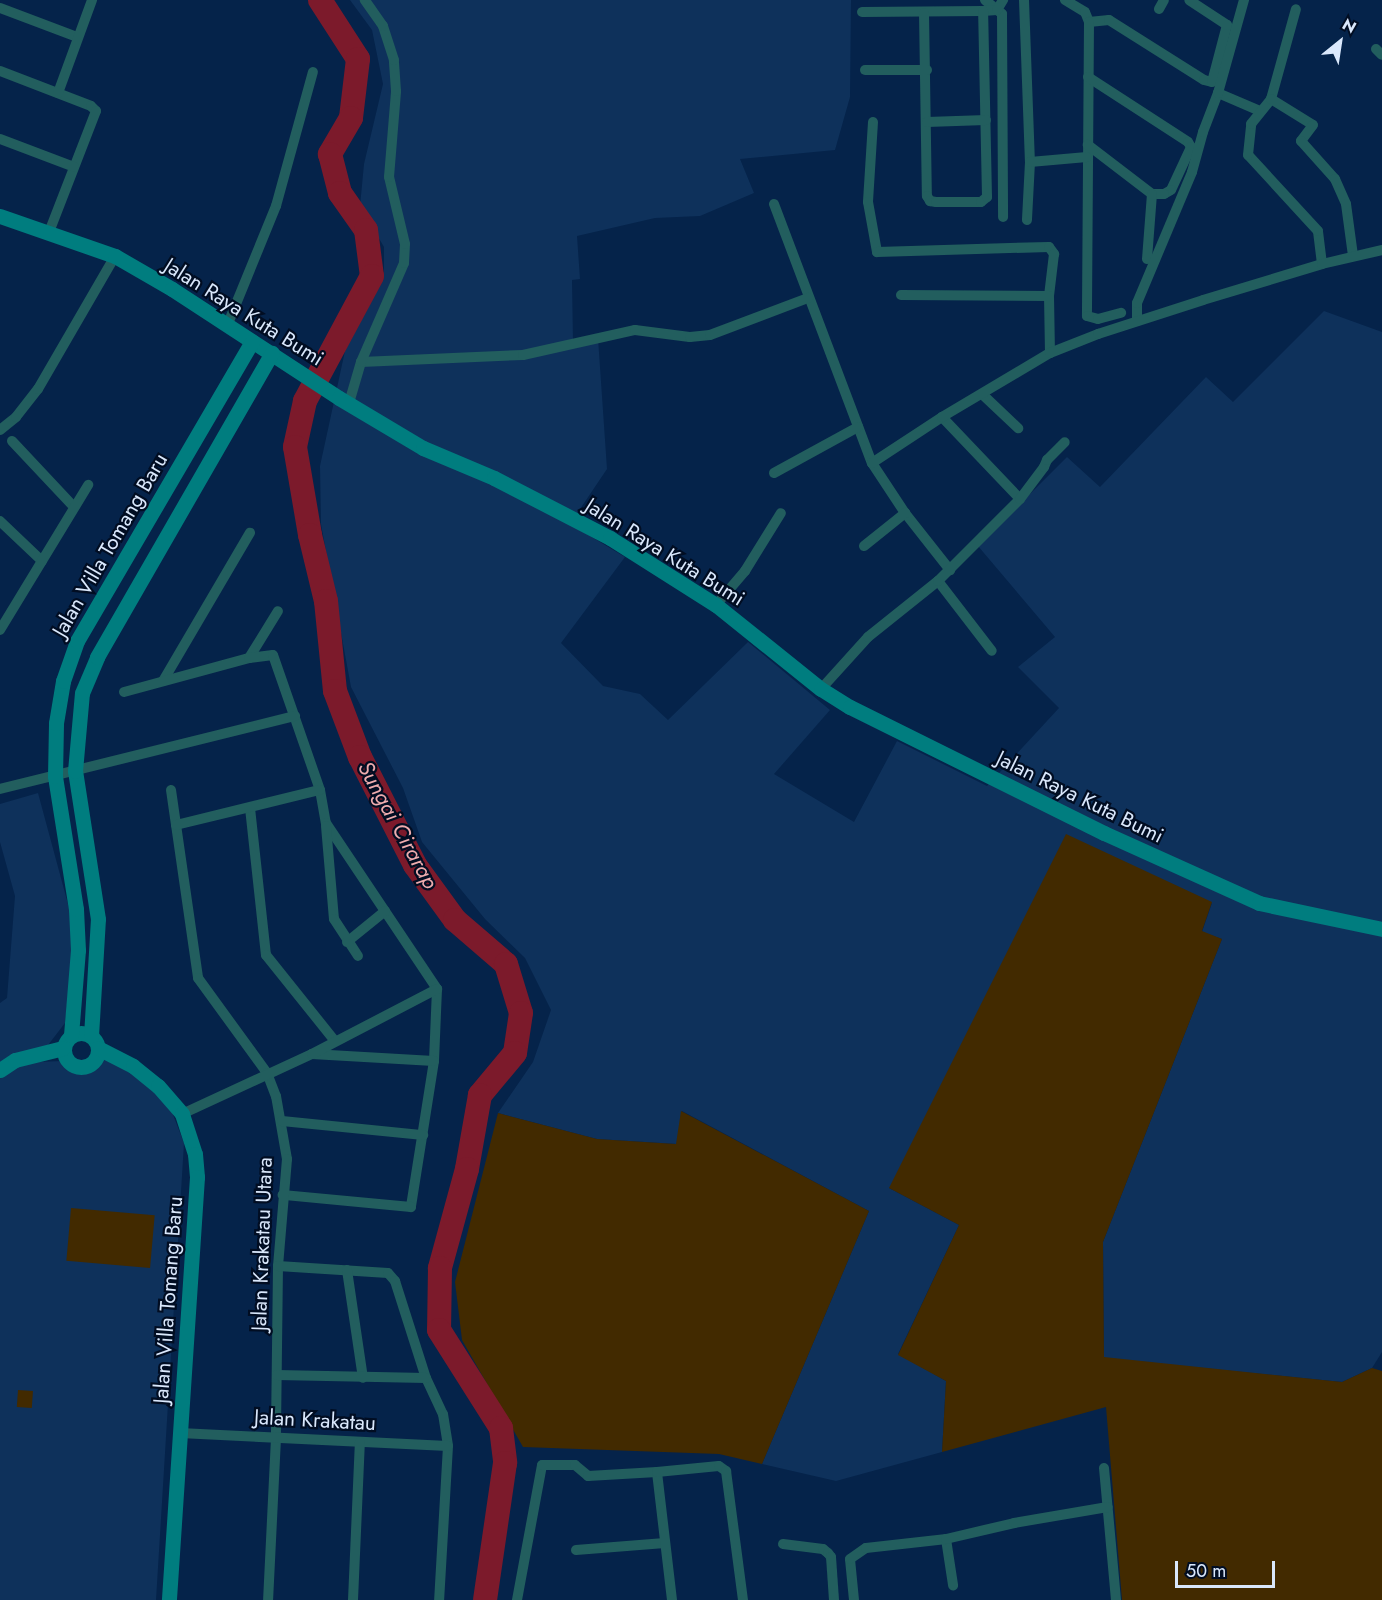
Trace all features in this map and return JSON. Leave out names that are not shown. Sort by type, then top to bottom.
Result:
[{"type":"street","points":[[58,93],[92,0]]},
{"type":"street","points":[[344,400],[404,263],[405,244],[389,177],[396,91],[394,60],[383,26],[365,0]]},
{"type":"street","points":[[1024,0],[1030,162],[1028,220]]},
{"type":"street","points":[[1065,0],[1085,12],[1089,22],[1087,316],[1098,319],[1121,313]]},
{"type":"street","points":[[1089,22],[1109,20],[1204,80],[1212,82],[1227,25],[1189,0]]},
{"type":"street","points":[[1137,321],[1137,303],[1192,172],[1203,132],[1218,93],[1244,0]]},
{"type":"street","points":[[862,12],[888,6],[924,13],[1000,5],[1002,14],[1003,217]]},
{"type":"street","points":[[924,13],[927,70],[927,196],[930,201],[981,202],[987,196],[984,6]]},
{"type":"street","points":[[0,8],[77,38]]},
{"type":"street","points":[[1296,9],[1271,99],[1251,124],[1248,155],[1318,231],[1322,264]]},
{"type":"street","points":[[865,70],[927,70]]},
{"type":"street","points":[[0,71],[91,106],[96,111],[49,232]]},
{"type":"street","points":[[227,326],[276,206],[313,72]]},
{"type":"street","points":[[1088,77],[1190,144],[1191,147],[1171,190],[1164,194],[1152,194],[1088,145]]},
{"type":"street","points":[[1218,93],[1260,111]]},
{"type":"street","points":[[1271,99],[1313,125],[1301,141],[1329,172],[1339,187],[1349,213],[1353,256]]},
{"type":"street","points":[[927,122],[986,120]]},
{"type":"street","points":[[873,122],[867,202],[877,252],[1049,247],[1054,254],[1050,296],[1050,353]]},
{"type":"street","points":[[0,139],[74,167]]},
{"type":"street","points":[[1030,162],[1087,157]]},
{"type":"street","points":[[1148,259],[1152,194]]},
{"type":"street","points":[[774,204],[872,463],[905,513],[950,570]]},
{"type":"street","name":"Jalan Raya Kuta Bumi","points":[[0,216],[115,256],[423,448],[494,478],[610,538],[716,605],[821,689],[850,707],[1054,808],[1259,903],[1382,928]]},
{"type":"street","points":[[872,463],[942,417],[1050,353],[1137,321],[1322,264],[1382,250]]},
{"type":"street","points":[[0,430],[16,417],[38,389],[115,256]]},
{"type":"street","points":[[901,295],[1050,296]]},
{"type":"street","points":[[361,362],[523,355],[635,330],[690,337],[710,335],[808,298]]},
{"type":"street","name":"Jalan Villa Tomang Baru","points":[[67,1042],[78,950],[76,909],[55,776],[56,723],[63,681],[76,641],[252,341]]},
{"type":"street","name":"Jalan Villa Tomang Baru","points":[[169,1600],[197,1177],[195,1154],[182,1114],[158,1086],[133,1066],[94,1042],[98,919],[75,771],[82,693],[97,657],[272,353]]},
{"type":"street","points":[[982,394],[1018,428]]},
{"type":"street","points":[[220,396],[239,408]]},
{"type":"street","points":[[942,417],[1020,499]]},
{"type":"street","points":[[774,473],[858,428]]},
{"type":"street","points":[[12,441],[73,506]]},
{"type":"street","points":[[821,689],[868,637],[950,570],[1020,499],[1047,460],[1065,442]]},
{"type":"street","points":[[0,630],[3,615],[42,561],[88,484]]},
{"type":"street","points":[[716,605],[745,572],[781,513]]},
{"type":"street","points":[[864,546],[905,513]]},
{"type":"street","points":[[0,521],[42,561]]},
{"type":"street","points":[[163,681],[250,533]]},
{"type":"street","points":[[938,582],[992,651]]},
{"type":"street","points":[[249,658],[278,611]]},
{"type":"street","points":[[124,692],[249,658],[268,654],[276,657],[320,790],[326,823],[334,919],[358,956]]},
{"type":"street","points":[[0,789],[295,716]]},
{"type":"street","name":"Jalan Krakatau Utara","points":[[171,790],[198,978],[267,1073],[282,1121],[287,1159],[279,1266],[276,1438],[268,1600]]},
{"type":"street","points":[[176,825],[320,790]]},
{"type":"street","points":[[250,808],[266,955],[335,1041]]},
{"type":"street","points":[[283,1195],[411,1207],[434,1061],[437,989],[326,823]]},
{"type":"street","points":[[347,942],[385,911]]},
{"type":"street","points":[[182,1114],[312,1054],[437,989]]},
{"type":"street","points":[[0,1070],[15,1060],[67,1042],[78,1032],[94,1042],[94,1061],[78,1067],[67,1061],[67,1042]]},
{"type":"street","points":[[312,1054],[434,1061]]},
{"type":"street","points":[[282,1121],[423,1135]]},
{"type":"street","points":[[279,1266],[388,1273],[395,1281],[426,1378],[443,1414],[448,1446],[439,1600]]},
{"type":"street","points":[[346,1270],[363,1377]]},
{"type":"street","points":[[277,1375],[426,1378]]},
{"type":"street","name":"Jalan Krakatau","points":[[180,1433],[448,1446]]},
{"type":"street","points":[[353,1600],[360,1442]]},
{"type":"street","points":[[517,1600],[542,1465],[575,1465],[588,1476],[719,1466],[726,1471],[743,1600]]},
{"type":"street","points":[[1104,1468],[1116,1600]]},
{"type":"street","points":[[657,1472],[672,1600]]},
{"type":"street","points":[[854,1600],[850,1559],[854,1554],[866,1548],[946,1539],[1014,1523],[1108,1507]]},
{"type":"street","points":[[946,1539],[953,1585]]},
{"type":"street","points":[[576,1550],[665,1543]]},
{"type":"street","points":[[783,1544],[823,1549],[828,1553],[831,1557],[834,1600]]},
{"type":"shaded area","points":[[350,0],[851,0],[850,97],[835,150],[740,159],[754,193],[700,216],[655,218],[577,236],[580,279],[572,280],[573,342],[598,338],[607,469],[570,524],[625,557],[561,643],[603,686],[640,694],[668,720],[748,642],[830,710],[774,774],[854,822],[897,741],[987,786],[1059,708],[1018,667],[1055,637],[978,546],[1067,457],[1100,487],[1206,377],[1233,402],[1324,311],[1382,332],[1382,1352],[1372,1368],[1342,1382],[1104,1358],[1103,1242],[1222,939],[1202,932],[1212,903],[889,1188],[959,1225],[898,1354],[946,1381],[942,1452],[836,1481],[762,1464],[869,1211],[682,1111],[677,1144],[597,1139],[498,1113],[533,1062],[551,1010],[525,958],[485,919],[422,842],[403,788],[351,687],[321,524],[320,466],[345,351],[384,278],[384,247],[360,206],[364,164],[383,84],[372,30]]},
{"type":"shaded area","points":[[38,793],[75,930],[65,1023],[35,1062],[120,1059],[165,1094],[184,1143],[156,1600],[0,1600],[0,1003],[7,998],[15,896],[0,842],[0,804]]},
{"type":"shaded area","points":[[1066,834],[1212,902],[1202,931],[1222,939],[1103,1242],[1104,1357],[1342,1382],[1372,1368],[1382,1371],[1382,1600],[1122,1600],[1106,1407],[942,1452],[946,1381],[898,1355],[959,1225],[889,1188]]},
{"type":"shaded area","points":[[681,1111],[869,1211],[762,1464],[719,1454],[523,1447],[462,1340],[455,1282],[498,1113],[597,1139],[676,1144]]},
{"type":"shaded area","points":[[71,1208],[155,1215],[150,1268],[66,1261]]},
{"type":"shaded area","points":[[18,1390],[33,1391],[32,1408],[17,1407]]},
{"type":"waterway","name":"Sungai Cirarap","points":[[320,0],[358,59],[351,118],[330,154],[340,193],[366,230],[372,276],[305,401],[295,447],[310,535],[326,601],[335,691],[360,757],[415,865],[455,920],[506,964],[521,1013],[515,1053],[480,1095],[467,1169],[440,1268],[439,1330],[501,1428],[505,1463],[485,1600]]}]
